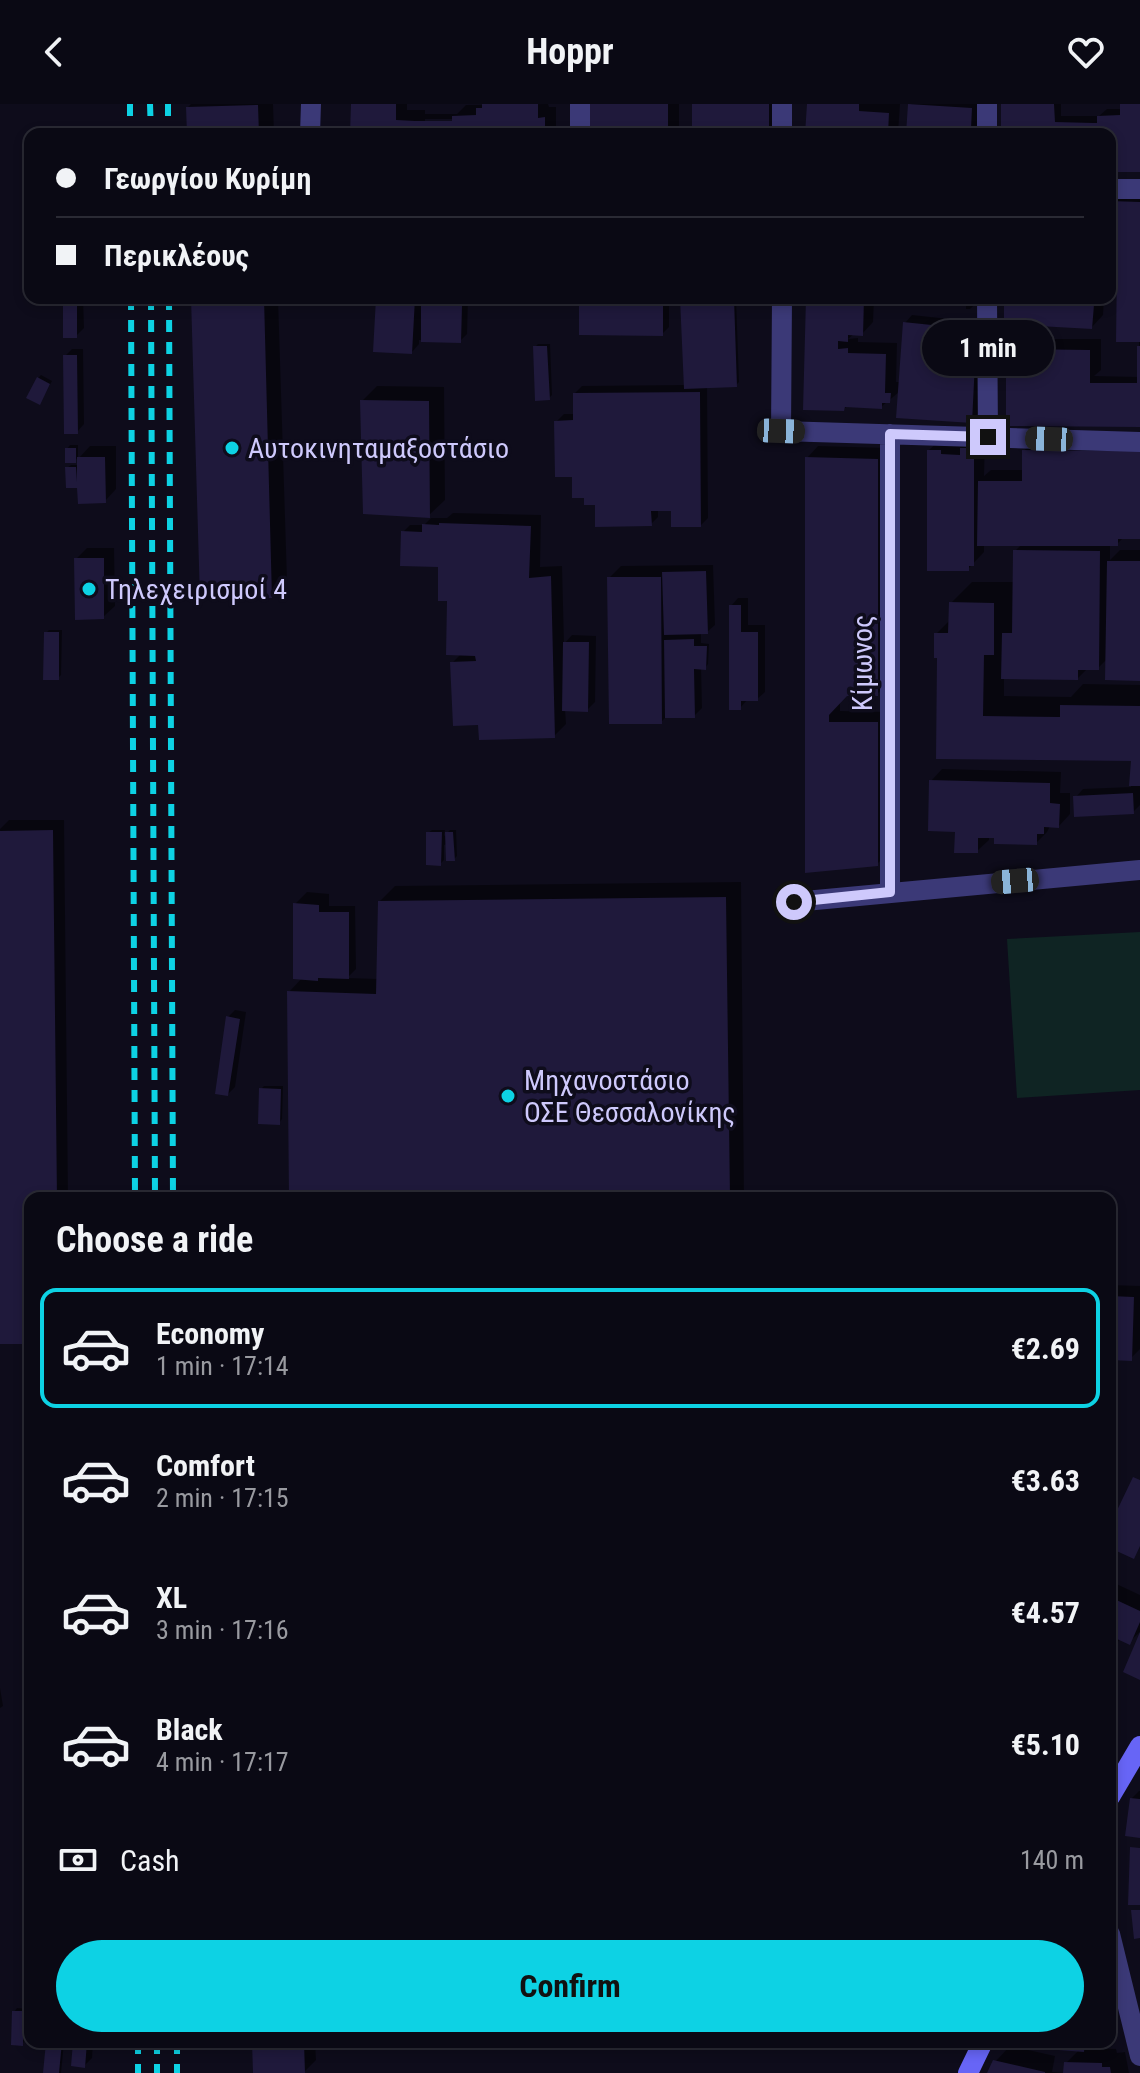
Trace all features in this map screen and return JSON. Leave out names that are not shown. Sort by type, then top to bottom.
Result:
[{"type":"street","points":[[310,128],[311,104]]},
{"type":"street","points":[[580,104],[580,128]]},
{"type":"street","points":[[782,104],[782,128]]},
{"type":"street","points":[[987,104],[987,128]]},
{"type":"street","points":[[1116,189],[1140,189]]},
{"type":"street","points":[[782,304],[781,431],[1140,442]]},
{"type":"street","points":[[987,304],[988,437]]},
{"type":"street","name":"Κίμωνος","points":[[890,434],[890,892]]},
{"type":"street","points":[[794,902],[1140,870]]},
{"type":"street","points":[[1116,1787],[1140,1746]]},
{"type":"street","points":[[1116,1958],[1140,2056]]},
{"type":"street","points":[[968,2073],[980,2048]]},
{"type":"green space","points":[[1140,932],[1140,1090],[1017,1098],[1007,939]]},
{"type":"building","points":[[351,104],[396,104],[396,120],[452,121],[452,116],[476,115],[476,108],[482,108],[482,104],[538,104],[538,118],[545,117],[545,128],[350,128]]},
{"type":"building","points":[[586,104],[668,104],[668,128],[586,128]]},
{"type":"building","points":[[692,104],[769,104],[769,128],[692,128]]},
{"type":"building","points":[[807,104],[859,104],[859,111],[889,113],[888,128],[805,128]]},
{"type":"building","points":[[908,104],[972,108],[971,128],[906,128]]},
{"type":"building","points":[[1001,104],[1054,104],[1055,122],[1097,123],[1097,116],[1120,115],[1120,104],[1140,104],[1140,172],[1116,172],[1116,128],[1001,128]]},
{"type":"building","points":[[258,105],[259,128],[187,128],[186,107]]},
{"type":"building","points":[[1116,201],[1140,202],[1140,342],[1116,342]]},
{"type":"building","points":[[63,304],[77,304],[77,338],[63,338]]},
{"type":"building","name":"Αυτοκινηταμαξοστάσιο","points":[[191,304],[264,304],[272,598],[200,599]]},
{"type":"building","points":[[376,304],[415,304],[412,354],[373,352]]},
{"type":"building","points":[[579,304],[663,304],[663,336],[579,335]]},
{"type":"building","points":[[680,304],[734,304],[737,387],[684,389]]},
{"type":"building","points":[[806,304],[864,304],[863,336],[848,335],[848,342],[838,341],[838,349],[848,348],[848,353],[886,354],[885,393],[891,393],[890,403],[882,403],[882,409],[845,407],[844,411],[803,410]]},
{"type":"building","points":[[1004,304],[1094,305],[1092,329],[1004,324]]},
{"type":"building","points":[[421,305],[462,306],[461,343],[421,342]]},
{"type":"building","points":[[903,322],[951,327],[949,360],[975,362],[972,423],[896,418]]},
{"type":"building","points":[[533,346],[547,346],[550,400],[535,401]]},
{"type":"building","points":[[1137,346],[1140,346],[1140,427],[1006,426],[1006,349],[1090,350],[1090,383],[1137,383]]},
{"type":"building","points":[[63,355],[77,355],[78,434],[64,434]]},
{"type":"building","points":[[37,377],[50,384],[40,405],[26,398]]},
{"type":"building","points":[[700,392],[701,527],[671,527],[671,511],[651,511],[652,526],[595,527],[595,505],[584,505],[584,498],[572,498],[572,477],[555,477],[554,421],[573,420],[573,393]]},
{"type":"building","points":[[360,400],[429,401],[430,518],[363,514]]},
{"type":"building","points":[[65,448],[76,448],[76,463],[65,463]]},
{"type":"building","points":[[960,448],[974,448],[974,566],[969,566],[969,571],[927,571],[927,450],[960,455]]},
{"type":"building","points":[[1022,450],[1140,451],[1140,539],[1118,539],[1118,546],[977,546],[978,481],[1022,481]]},
{"type":"building","points":[[77,457],[105,457],[106,503],[78,504],[77,488],[66,488],[65,467],[76,467],[77,482]]},
{"type":"building","points":[[805,457],[878,459],[878,696],[847,696],[829,715],[829,722],[878,722],[878,866],[805,873]]},
{"type":"building","points":[[422,524],[531,526],[529,578],[551,576],[555,738],[479,740],[478,725],[453,726],[450,662],[476,661],[475,656],[446,655],[447,601],[438,601],[438,567],[400,566],[401,531],[422,532]]},
{"type":"building","points":[[1013,550],[1100,551],[1099,670],[1078,670],[1078,680],[1001,679],[1002,633],[1012,633]]},
{"type":"building","name":"Τηλεχειρισμοί 4","points":[[74,558],[104,558],[104,619],[75,620]]},
{"type":"building","points":[[1107,561],[1140,561],[1140,681],[1105,680]]},
{"type":"building","points":[[706,571],[708,634],[664,635],[662,572]]},
{"type":"building","points":[[607,577],[661,577],[662,724],[609,724]]},
{"type":"building","points":[[949,602],[994,603],[994,655],[984,655],[983,716],[1060,717],[1060,705],[1140,706],[1140,786],[1129,786],[1131,761],[936,759],[937,658],[934,658],[934,633],[948,633]]},
{"type":"building","points":[[729,605],[741,605],[741,632],[758,632],[758,701],[741,701],[741,710],[729,710]]},
{"type":"building","points":[[44,632],[59,632],[59,680],[43,680]]},
{"type":"building","points":[[694,639],[694,646],[707,646],[706,670],[694,669],[695,718],[665,718],[664,640]]},
{"type":"building","points":[[563,642],[589,642],[588,712],[562,711]]},
{"type":"building","points":[[929,780],[1050,783],[1050,803],[1060,804],[1059,828],[1044,827],[1044,834],[1037,834],[1037,845],[994,844],[994,838],[978,838],[978,853],[954,853],[955,832],[928,831]]},
{"type":"building","points":[[1133,793],[1134,814],[1074,817],[1073,796]]},
{"type":"building","points":[[53,830],[57,1192],[24,1192],[24,1344],[0,1344],[0,831]]},
{"type":"building","points":[[426,832],[442,832],[441,866],[426,865]]},
{"type":"building","points":[[445,832],[453,832],[455,861],[446,861]]},
{"type":"building","name":"Μηχανοστάσιο ΟΣΕ Θεσσαλονίκης","points":[[726,897],[730,1192],[289,1192],[287,991],[376,994],[378,901]]},
{"type":"building","points":[[293,903],[319,905],[319,912],[349,912],[349,979],[293,979]]},
{"type":"building","points":[[226,1016],[240,1019],[228,1096],[215,1094]]},
{"type":"building","points":[[259,1088],[281,1089],[280,1125],[258,1124]]},
{"type":"building","points":[[1116,1296],[1134,1297],[1132,1361],[1116,1360]]},
{"type":"building","points":[[1133,1477],[1140,1480],[1140,1546],[1134,1559],[1116,1551],[1116,1512]]},
{"type":"building","points":[[1116,1600],[1140,1611],[1140,1622],[1130,1645],[1117,1639]]},
{"type":"building","points":[[1140,1632],[1140,1680],[1123,1672]]},
{"type":"building","points":[[1130,1798],[1140,1799],[1140,1838],[1125,1836]]},
{"type":"building","points":[[1130,1847],[1140,1848],[1140,1905],[1128,1905]]},
{"type":"building","points":[[1131,1910],[1140,1910],[1140,1938],[1134,1939]]},
{"type":"building","points":[[12,2011],[24,2011],[23,2046],[11,2045]]},
{"type":"building","points":[[45,2048],[61,2048],[59,2073],[43,2073]]},
{"type":"building","points":[[72,2048],[87,2048],[85,2068],[71,2066]]},
{"type":"building","points":[[252,2048],[304,2048],[305,2073],[253,2073]]},
{"type":"building","points":[[1032,2048],[1084,2048],[1084,2052]]},
{"type":"building","points":[[993,2060],[1045,2072],[1045,2073],[987,2073]]},
{"type":"building","points":[[1064,2062],[1102,2063],[1102,2067],[1110,2067],[1111,2073],[1063,2073]]},
{"type":"railway","points":[[130,104],[130,128]]},
{"type":"railway","points":[[150,104],[151,128]]},
{"type":"railway","points":[[168,104],[168,128]]},
{"type":"railway","points":[[131,304],[135,1192]]},
{"type":"railway","points":[[151,304],[155,1192]]},
{"type":"railway","points":[[169,304],[173,1192]]},
{"type":"railway","points":[[138,2048],[138,2073]]},
{"type":"railway","points":[[157,2048],[157,2073]]},
{"type":"railway","points":[[177,2048],[177,2073]]},
{"type":"place","name":"Αυτοκινηταμαξοστάσιο","points":[[232,448]]},
{"type":"place","name":"Τηλεχειρισμοί 4","points":[[89,589]]},
{"type":"place","name":"Μηχανοστάσιο ΟΣΕ Θεσσαλονίκης","points":[[508,1096]]},
{"type":"route","points":[[794,902],[890,892],[890,434],[988,437]]}]
